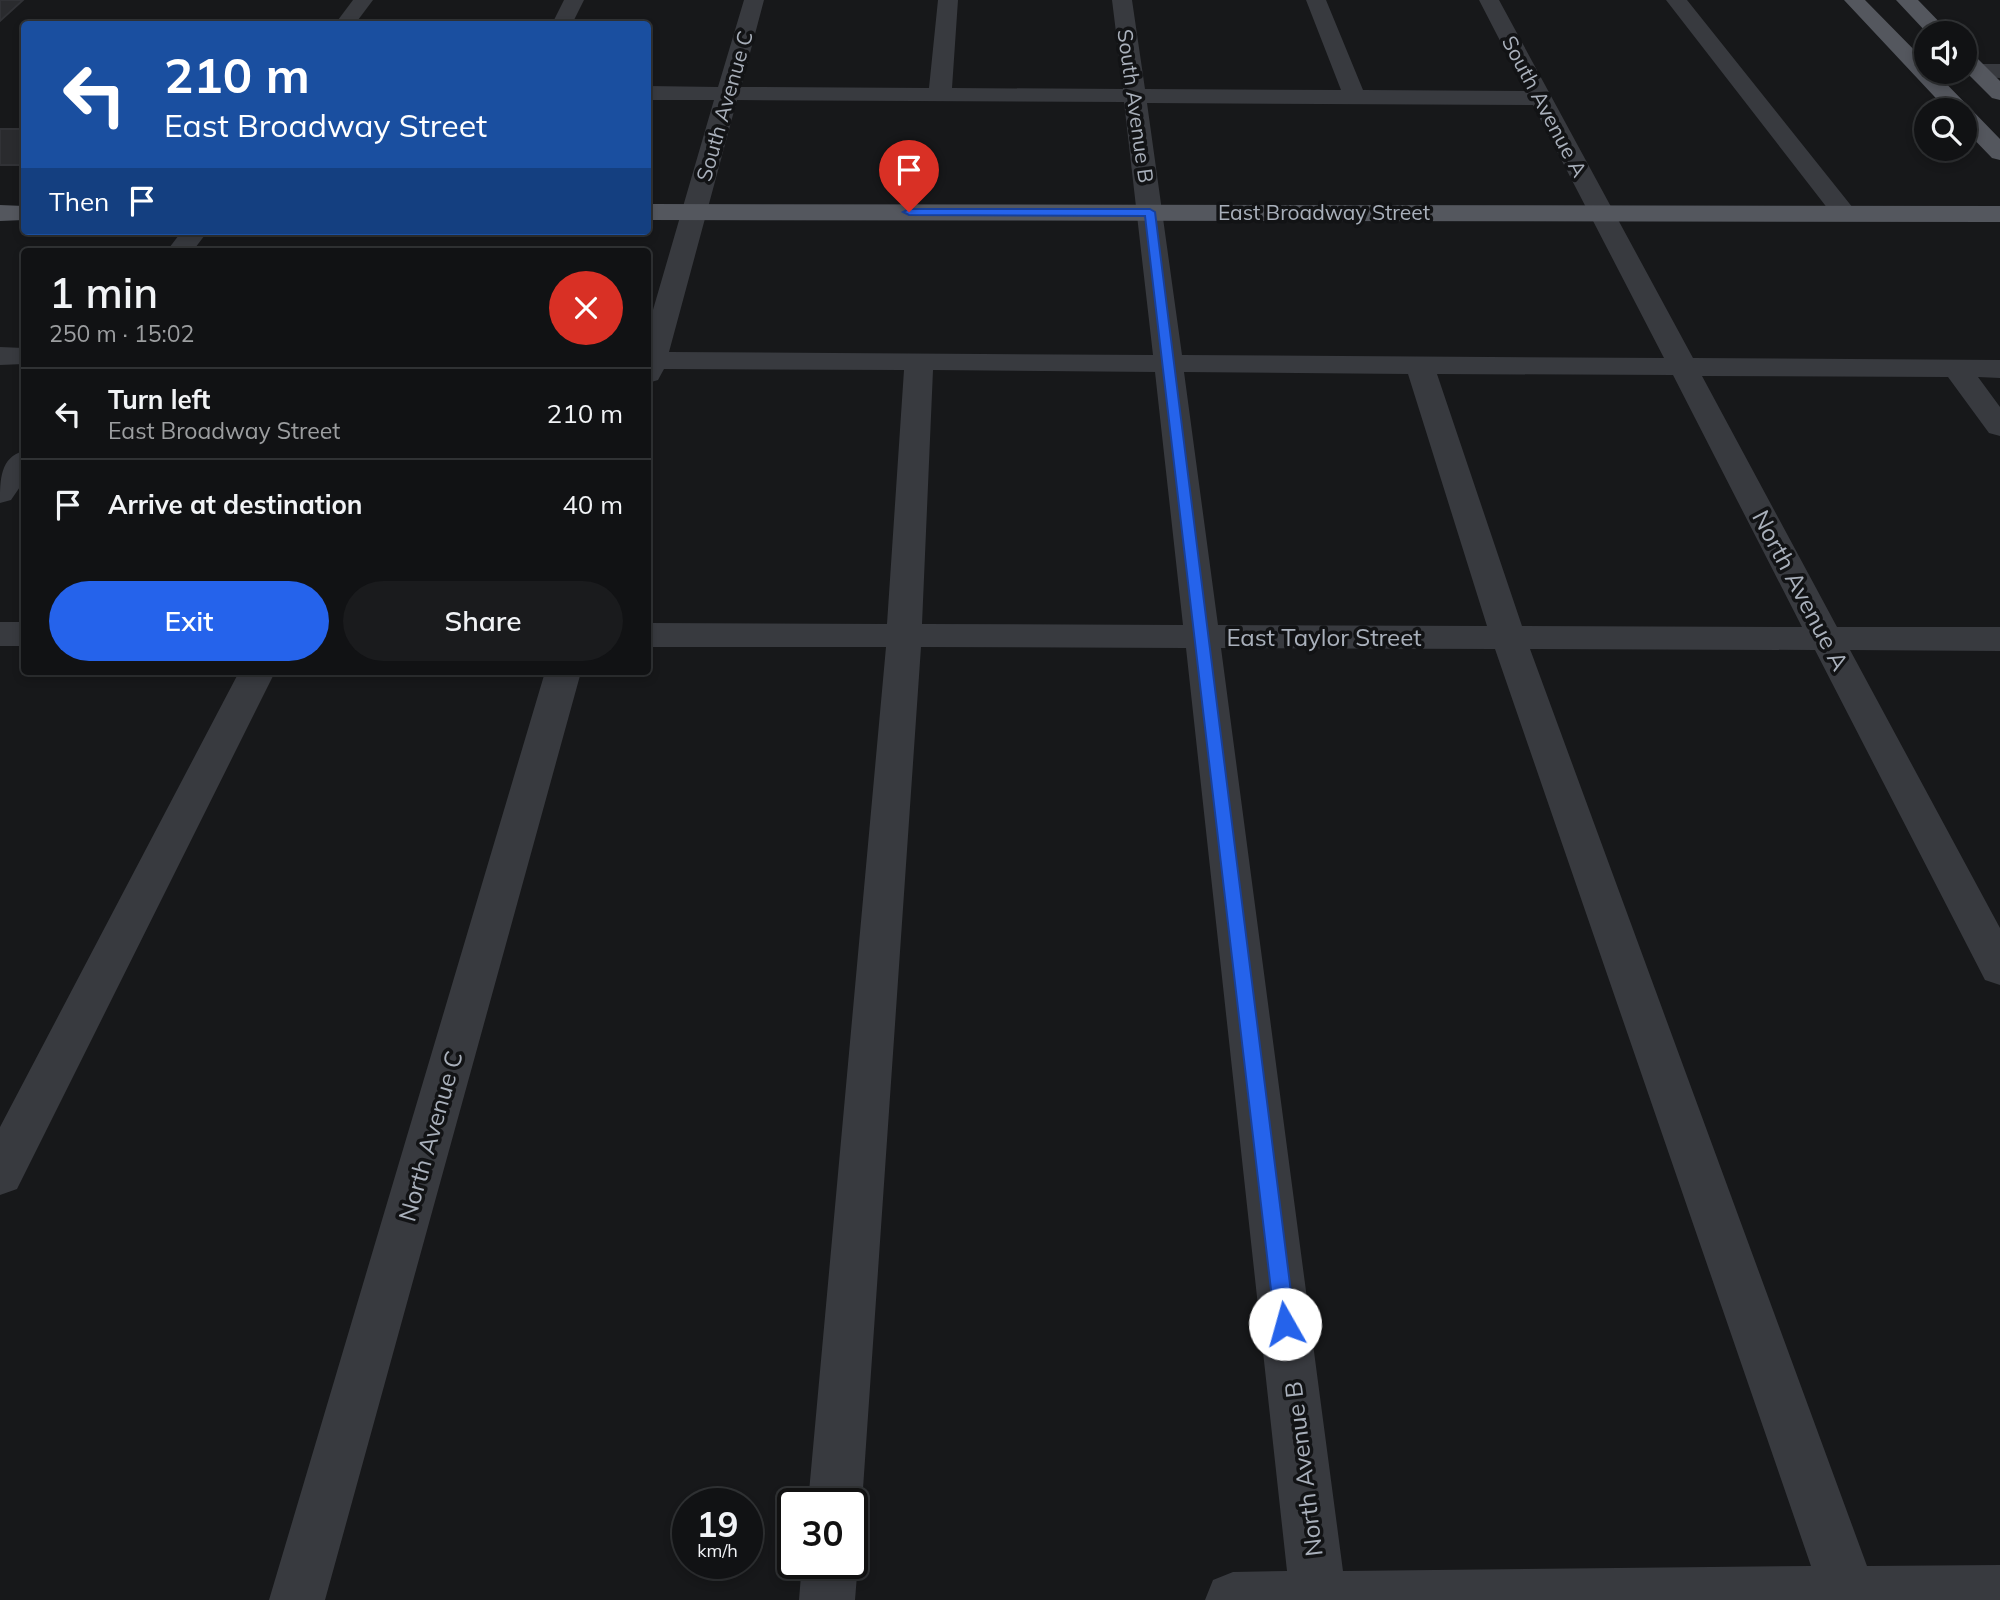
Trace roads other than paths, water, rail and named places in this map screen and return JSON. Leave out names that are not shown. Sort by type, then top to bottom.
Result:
[{"type":"main road","points":[[1854,0],[1948,98]]},
{"type":"main road","points":[[1906,0],[1927,21]]},
{"type":"main road","points":[[1977,71],[2000,93]]},
{"type":"main road","points":[[1977,129],[2000,153]]},
{"type":"main road","name":"East Broadway Street","points":[[651,212],[2000,214]]},
{"type":"main road","points":[[0,214],[21,213]]},
{"type":"street","points":[[347,21],[363,0]]},
{"type":"street","points":[[563,21],[573,0]]},
{"type":"street","name":"South Avenue C","points":[[694,212],[754,0]]},
{"type":"street","points":[[940,95],[948,0]]},
{"type":"street","name":"South Avenue B","points":[[1122,0],[1150,212]]},
{"type":"street","points":[[1316,0],[1354,98]]},
{"type":"street","name":"South Avenue A","points":[[1489,0],[1600,212]]},
{"type":"street","points":[[1676,0],[1844,213]]},
{"type":"street","points":[[1977,66],[2000,71]]},
{"type":"street","points":[[651,93],[1540,98]]},
{"type":"street","points":[[651,358],[694,212]]},
{"type":"street","name":"North Avenue B","points":[[1150,212],[1319,1600]]},
{"type":"street","name":"North Avenue A","points":[[1600,212],[2000,968]]},
{"type":"street","points":[[0,356],[21,356]]},
{"type":"street","points":[[836,1488],[904,636],[919,361]]},
{"type":"street","points":[[651,365],[1168,361],[1420,366],[2000,369]]},
{"type":"street","points":[[1420,366],[1508,637],[1850,1597]]},
{"type":"street","points":[[1956,368],[2000,427]]},
{"type":"street","points":[[0,493],[21,464]]},
{"type":"street","points":[[0,634],[21,634]]},
{"type":"street","name":"East Taylor Street","points":[[651,635],[2000,639]]},
{"type":"street","points":[[0,1174],[255,675]]},
{"type":"street","name":"North Avenue C","points":[[297,1600],[562,675]]},
{"type":"street","points":[[827,1600],[829,1579]]},
{"type":"street","points":[[1233,1600],[1850,1597],[2000,1593]]}]
